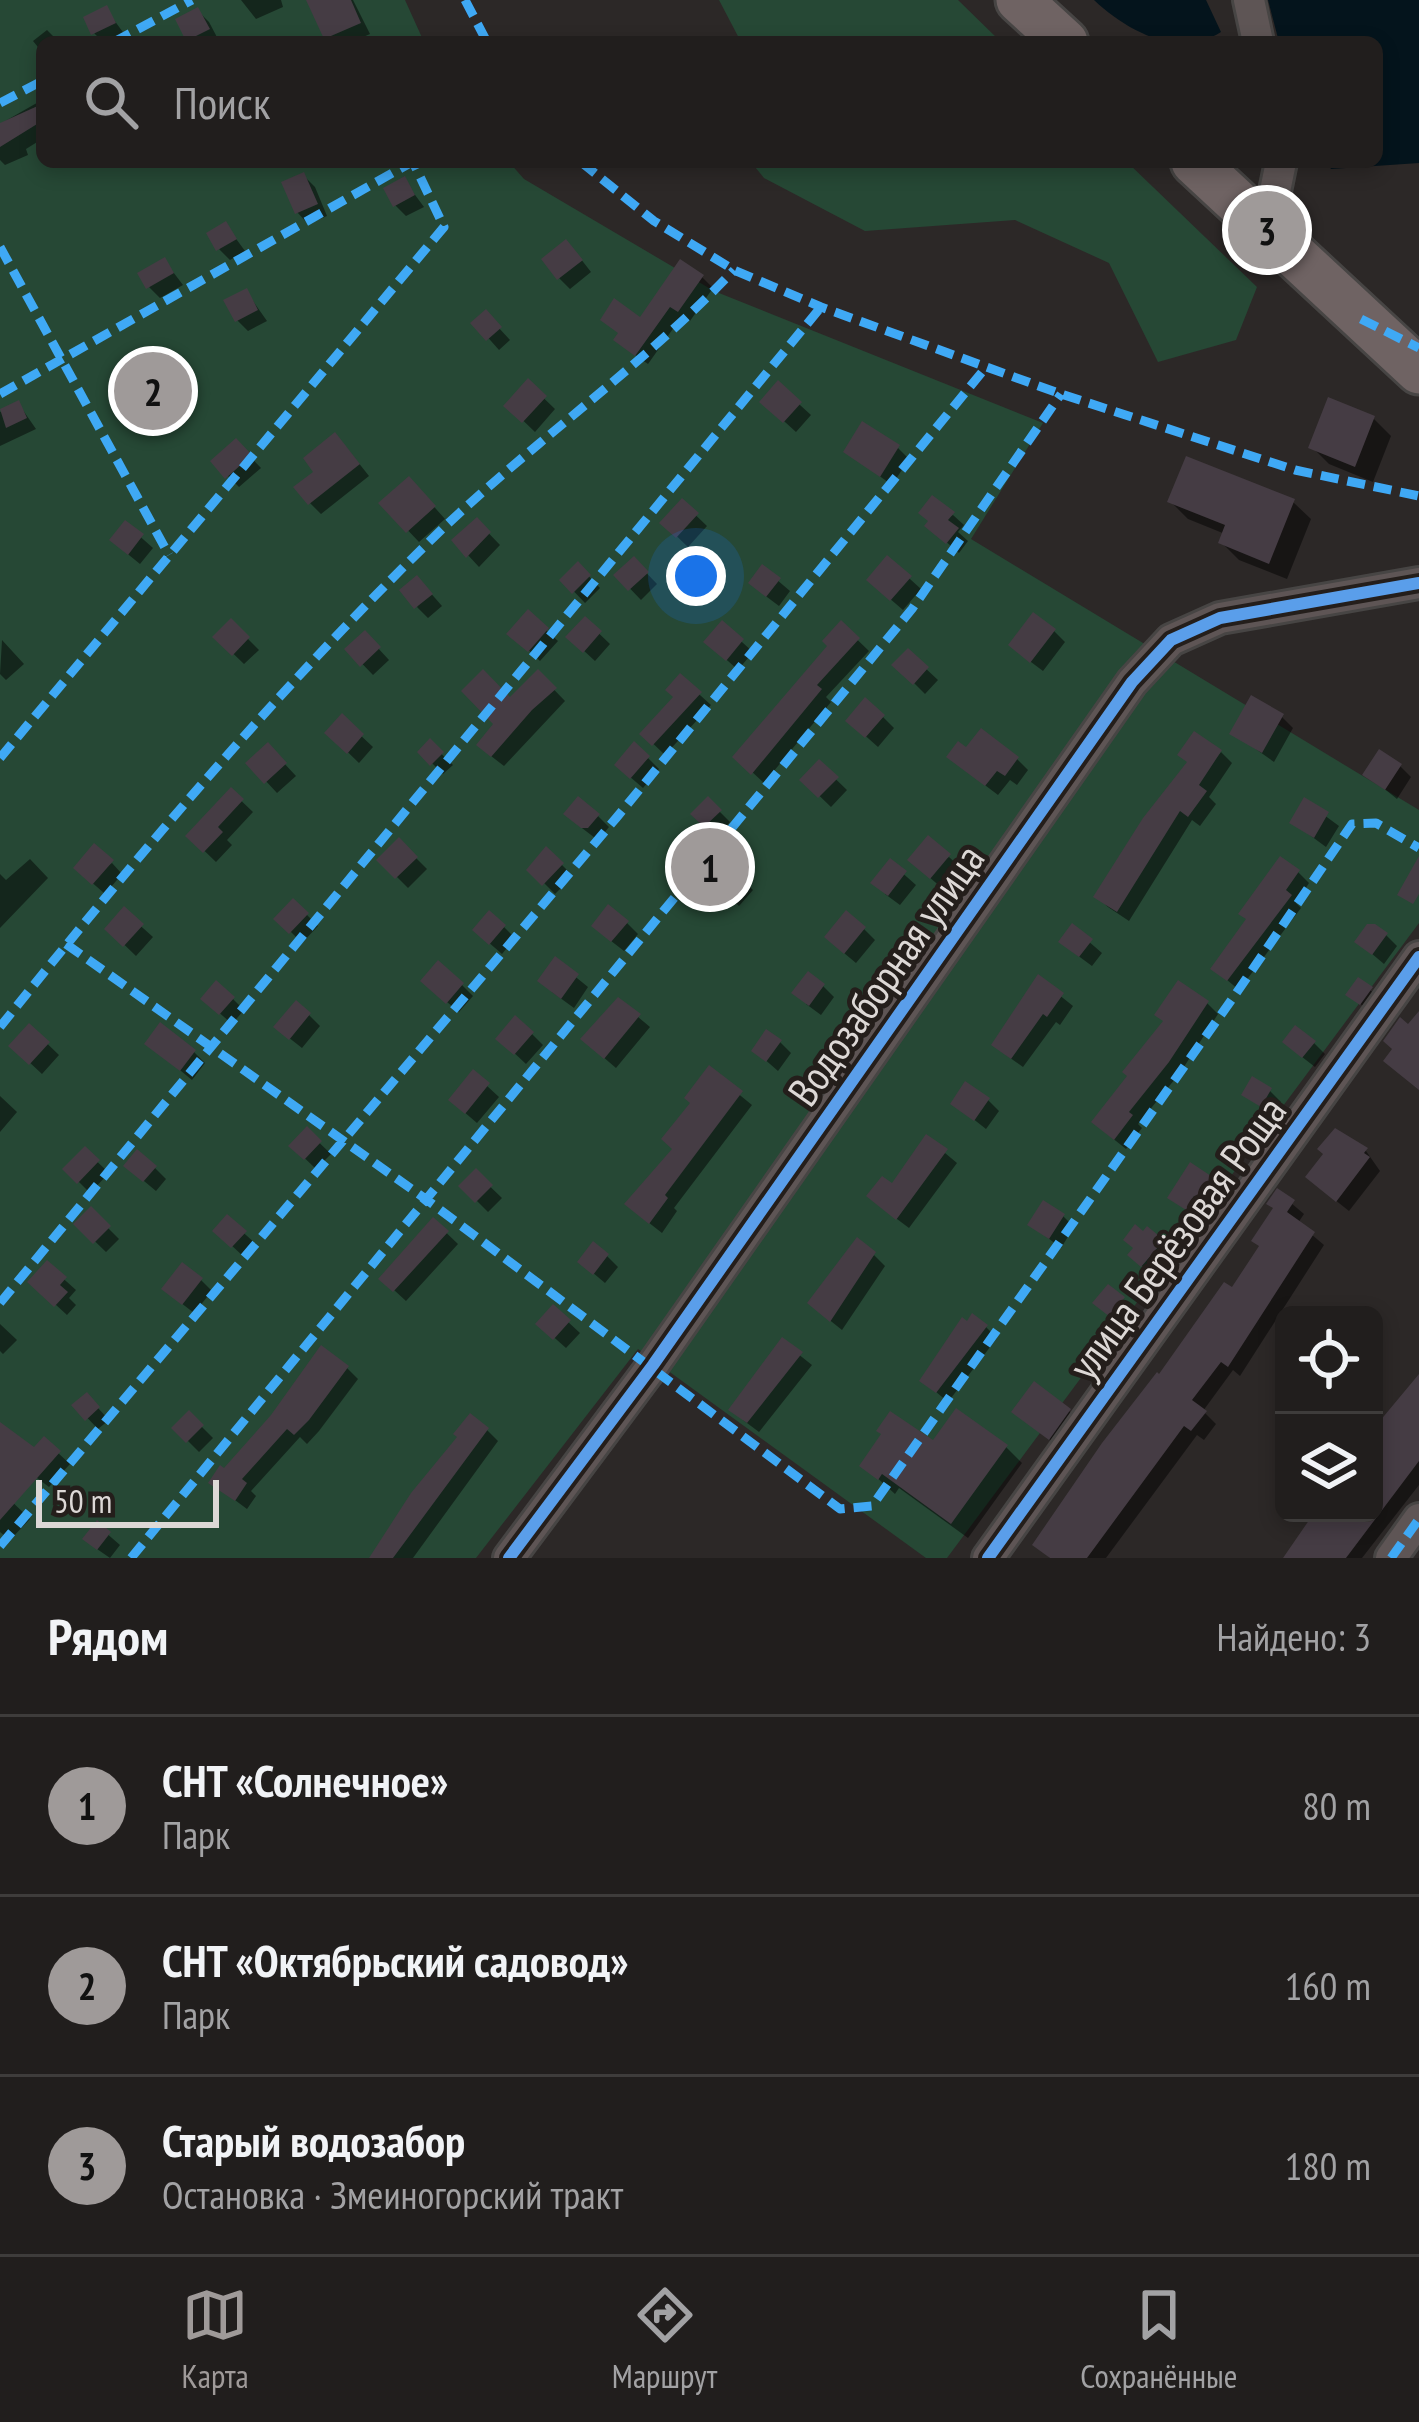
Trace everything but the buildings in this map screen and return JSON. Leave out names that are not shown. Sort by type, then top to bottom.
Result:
[{"type":"highway","points":[[1019,0],[1058,36]]},
{"type":"highway","points":[[1201,168],[1419,371]]},
{"type":"street","points":[[1249,0],[1257,36]]},
{"type":"street","points":[[1268,230],[1280,168]]},
{"type":"street","name":"Водозаборная улица","points":[[509,1558],[653,1366],[1132,682],[1171,640],[1220,618],[1419,583]]},
{"type":"street","name":"улица Берёзовая Роща","points":[[988,1558],[1419,957]]},
{"type":"street","points":[[1391,1558],[1419,1519]]},
{"type":"green space","points":[[0,0],[405,0],[421,36],[36,36],[36,168],[514,168],[524,179],[714,291],[1043,423],[971,539],[1419,810],[1419,923],[947,1558],[926,1558],[638,1349],[476,1558],[0,1558]]},
{"type":"green space","points":[[719,0],[958,0],[995,36],[738,36]]},
{"type":"green space","points":[[756,168],[1133,168],[1257,287],[1236,340],[1158,362],[1109,263],[1015,220],[865,231],[764,178]]},
{"type":"shaded area","points":[[1094,0],[1206,0],[1221,32],[1149,36]]},
{"type":"shaded area","points":[[1268,0],[1419,0],[1419,163],[1383,165],[1383,36],[1277,36]]},
{"type":"marked path","points":[[125,36],[192,0]]},
{"type":"marked path","points":[[465,0],[484,36]]},
{"type":"marked path","points":[[0,103],[36,84]]},
{"type":"marked path","points":[[0,394],[401,168]]},
{"type":"marked path","points":[[0,758],[444,227],[416,168]]},
{"type":"marked path","points":[[588,168],[654,221],[734,270],[821,307],[1061,394],[1295,470],[1419,496]]},
{"type":"marked path","points":[[0,247],[169,555]]},
{"type":"marked path","points":[[0,1027],[210,775],[377,594],[472,502],[662,339],[734,270]]},
{"type":"marked path","points":[[0,1303],[821,307]]},
{"type":"marked path","points":[[1361,319],[1419,348]]},
{"type":"marked path","points":[[0,1546],[617,817],[987,366]]},
{"type":"marked path","points":[[131,1558],[912,609],[1061,394]]},
{"type":"marked path","points":[[66,944],[427,1200],[840,1509],[872,1506],[1352,824],[1376,823],[1419,848]]},
{"type":"marked path","points":[[1391,1558],[1419,1519]]},
{"type":"cycle path","points":[[509,1558],[653,1365],[1132,682],[1171,640],[1220,618],[1419,583]]},
{"type":"cycle path","points":[[988,1558],[1419,957]]},
{"type":"place","name":"Старый водозабор","points":[[1267,230]]},
{"type":"place","name":"СНТ «Октябрьский садовод»","points":[[153,391]]},
{"type":"place","name":"СНТ «Солнечное»","points":[[710,867]]}]
